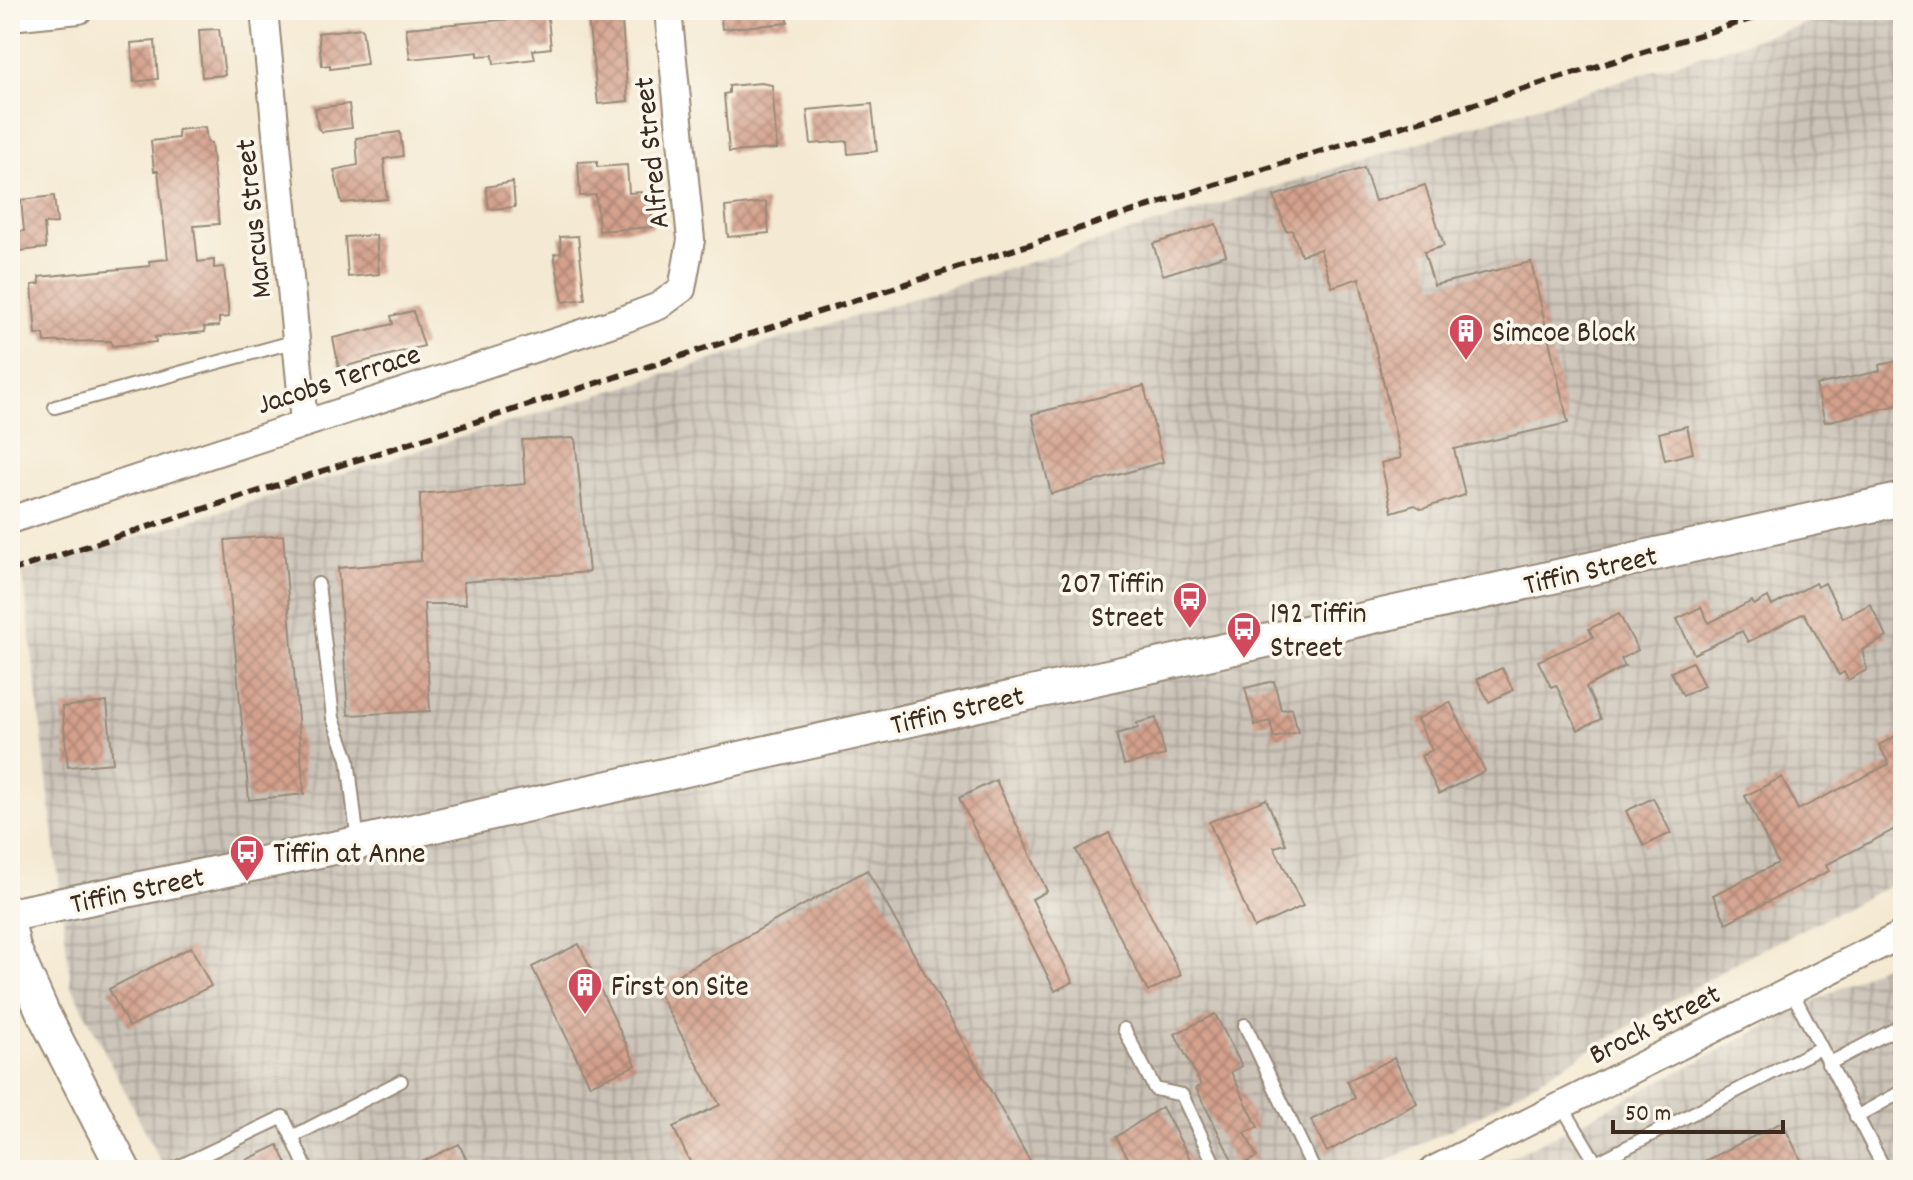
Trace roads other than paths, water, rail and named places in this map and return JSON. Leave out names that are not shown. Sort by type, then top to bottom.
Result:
[{"type":"street","points":[[10,17],[79,10]]},
{"type":"street","name":"Marcus Street","points":[[264,10],[304,422]]},
{"type":"street","name":"Alfred Street","points":[[668,10],[691,240],[682,289]]},
{"type":"street","name":"Jacobs Terrace","points":[[10,520],[622,320],[659,306],[682,289]]},
{"type":"street","name":"Tiffin Street","points":[[10,915],[358,843],[1903,499]]},
{"type":"street","points":[[10,929],[14,948],[44,1015],[124,1170]]},
{"type":"street","name":"Brock Street","points":[[1433,1170],[1903,934]]},
{"type":"lane","points":[[55,407],[296,341]]},
{"type":"lane","points":[[318,584],[333,718],[348,759],[358,843]]},
{"type":"lane","points":[[1791,990],[1885,1170]]},
{"type":"lane","points":[[1245,1025],[1314,1170]]},
{"type":"lane","points":[[1828,1064],[1903,1025]]},
{"type":"lane","points":[[1124,1029],[1155,1089],[1182,1095],[1217,1170]]},
{"type":"lane","points":[[1562,1106],[1593,1168],[1820,1048]]},
{"type":"lane","points":[[292,1137],[401,1081]]},
{"type":"lane","points":[[1856,1117],[1903,1091]]},
{"type":"lane","points":[[172,1170],[283,1117],[307,1170]]},
{"type":"railway","points":[[10,571],[1290,161],[1780,10]]},
{"type":"place","name":"Simcoe Block","points":[[1466,362]]},
{"type":"place","name":"207 Tiffin Street","points":[[1190,630]]},
{"type":"place","name":"192 Tiffin Street","points":[[1244,660]]},
{"type":"place","name":"Tiffin at Anne","points":[[247,883]]},
{"type":"place","name":"First on Site","points":[[585,1016]]}]
